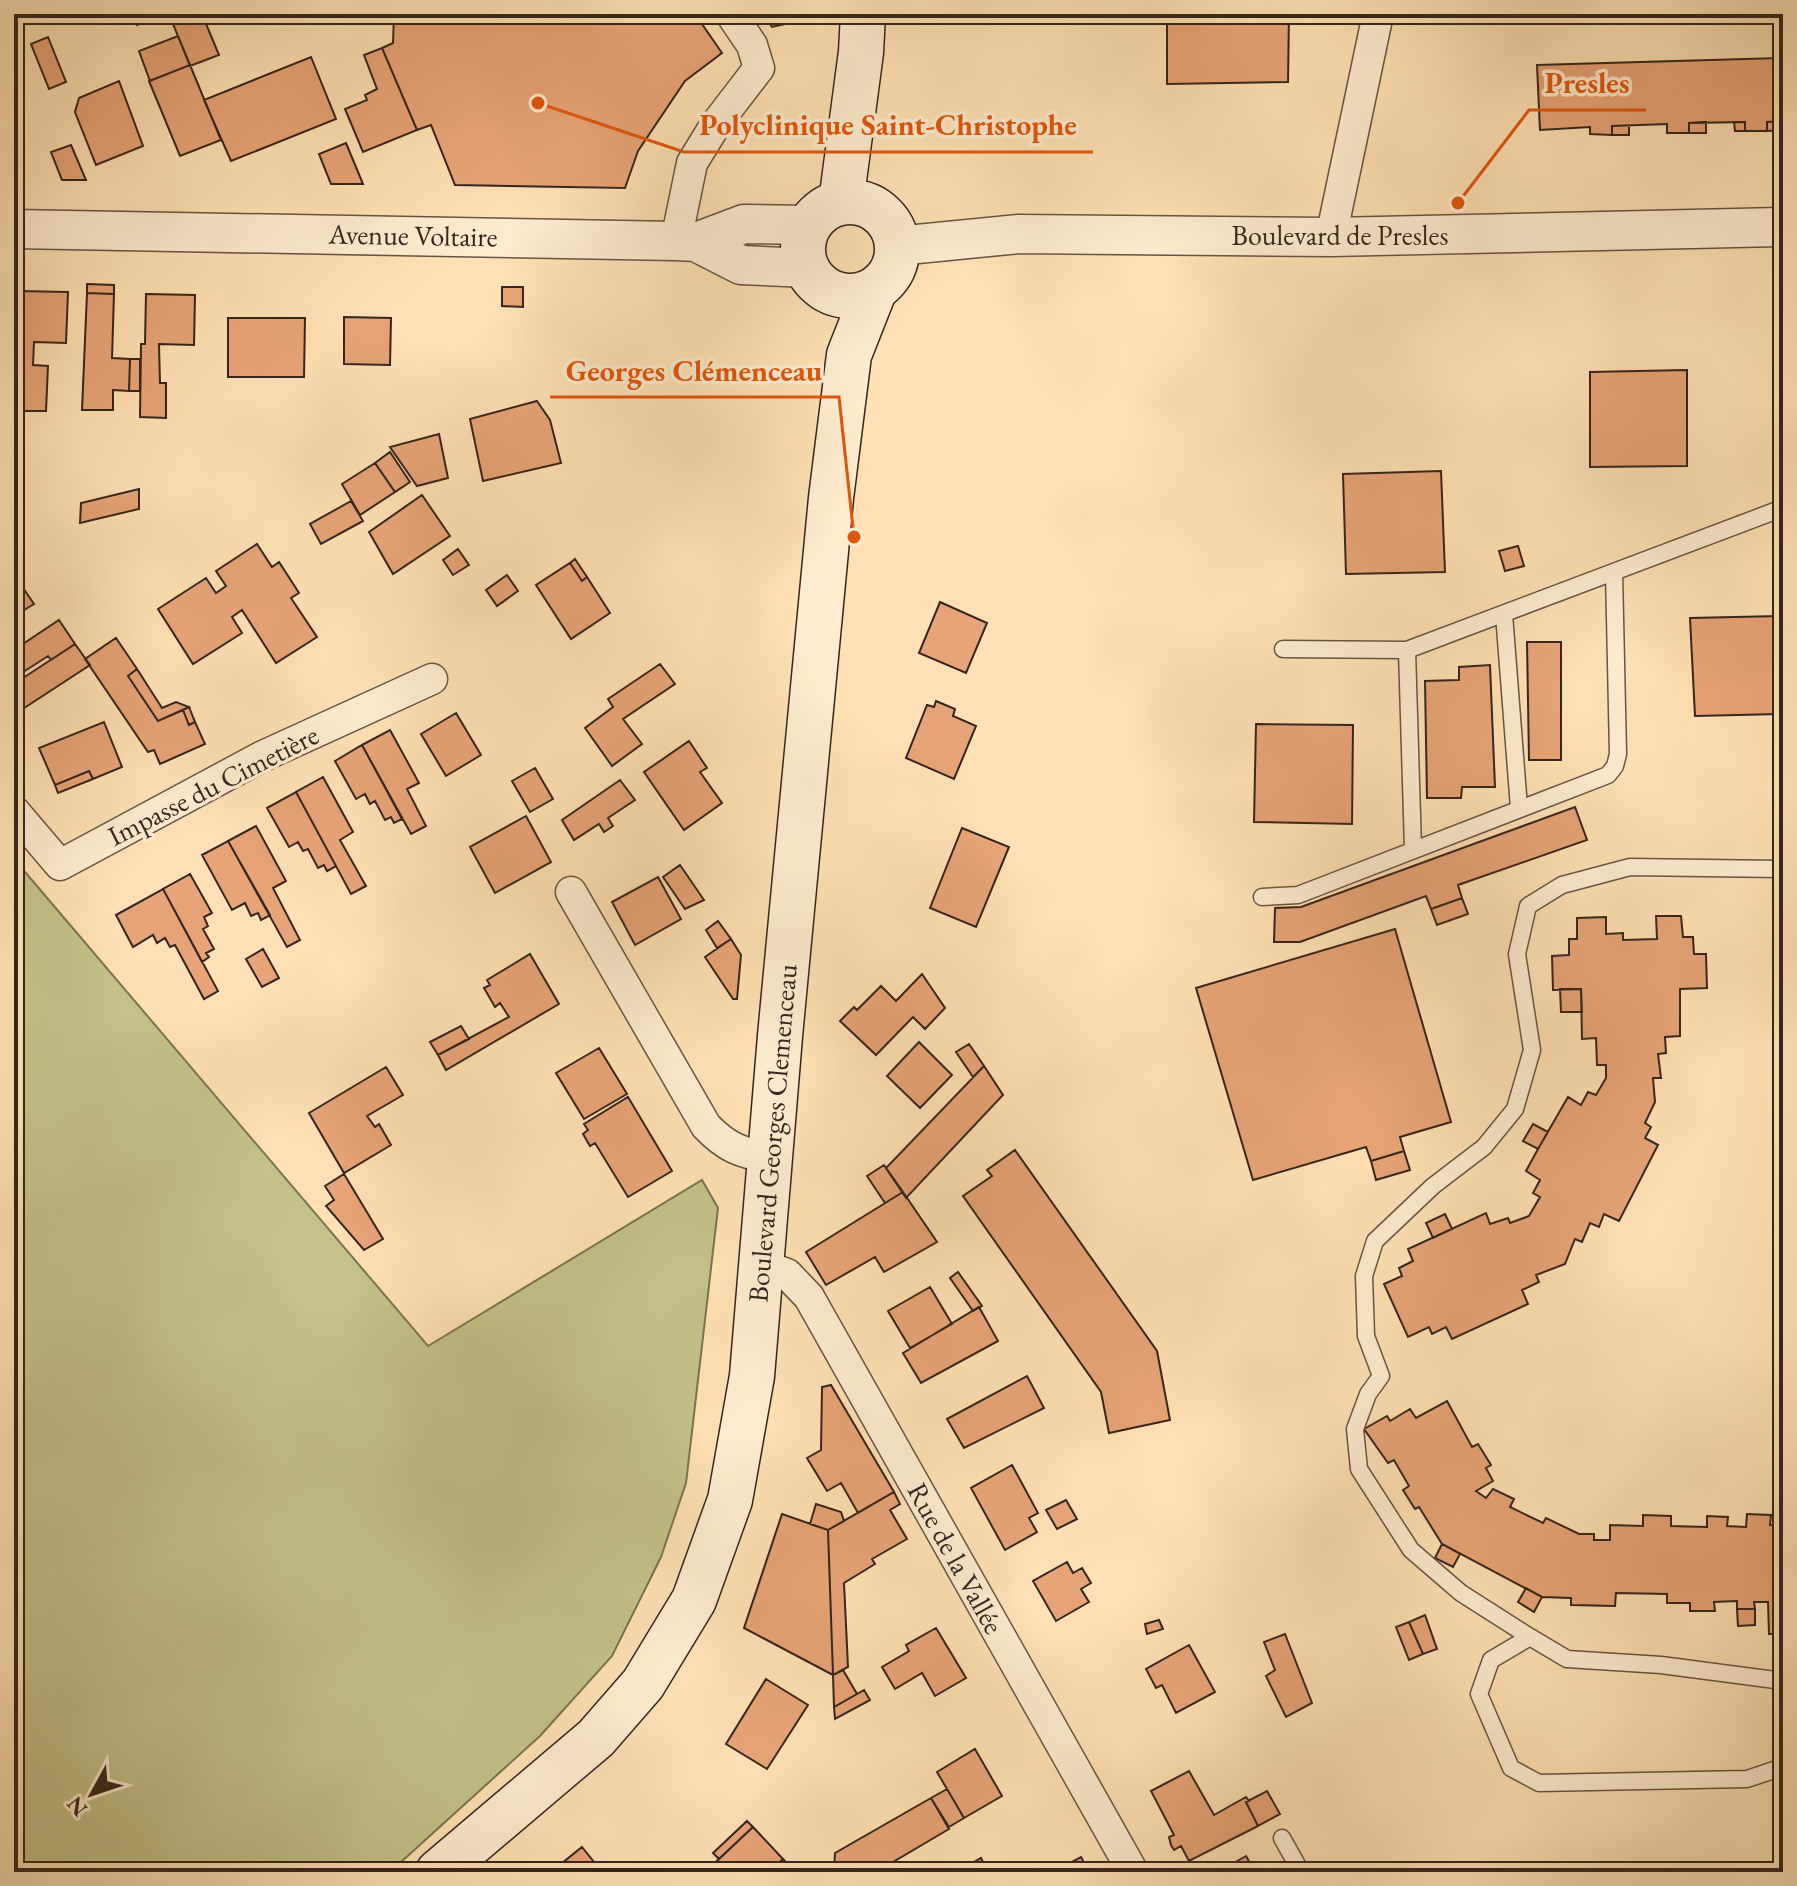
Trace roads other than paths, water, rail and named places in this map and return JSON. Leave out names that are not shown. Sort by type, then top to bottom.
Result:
[{"type":"main road","points":[[849,355],[803,254],[841,212],[862,33]]},
{"type":"main road","points":[[817,280],[852,296],[875,289],[892,271],[897,246],[885,217],[841,212]]},
{"type":"main road","name":"Boulevard Georges Clemenceau","points":[[438,1872],[596,1738],[643,1684],[694,1600],[730,1500],[752,1376],[769,1158],[831,498],[849,355],[875,289]]},
{"type":"street","points":[[731,14],[752,45],[759,68],[716,124],[692,163],[686,241],[744,224],[841,212]]},
{"type":"street","points":[[1331,237],[1378,14]]},
{"type":"street","name":"Boulevard de Presles","points":[[897,246],[1019,234],[1331,237],[1783,227]]},
{"type":"street","name":"Avenue Voltaire","points":[[14,229],[686,241],[741,265],[817,280]]},
{"type":"street","name":"Impasse du Cimetière","points":[[14,811],[60,865],[261,757],[432,679]]},
{"type":"street","points":[[571,892],[706,1126],[723,1144],[769,1158]]},
{"type":"street","name":"Rue de la Vallée","points":[[760,1264],[787,1274],[809,1297],[1133,1872]]},
{"type":"lane","points":[[1283,649],[1407,650],[1783,508]]},
{"type":"lane","points":[[1262,897],[1298,895],[1608,775],[1615,766],[1618,754],[1614,572]]},
{"type":"lane","points":[[1504,614],[1519,808]]},
{"type":"lane","points":[[1407,650],[1413,849]]},
{"type":"lane","points":[[1783,869],[1630,867],[1562,885],[1528,906],[1517,954],[1532,1050],[1515,1109],[1484,1147],[1433,1186],[1375,1241],[1364,1276],[1366,1336],[1381,1376],[1368,1394],[1355,1429],[1359,1469],[1411,1550],[1461,1593],[1567,1659],[1661,1665],[1783,1681]]},
{"type":"lane","points":[[1530,1637],[1491,1660],[1479,1694],[1511,1768],[1539,1783],[1747,1779],[1783,1767]]},
{"type":"lane","points":[[1282,1838],[1301,1872]]},
{"type":"place","name":"Polyclinique Saint-Christophe","points":[[538,103]]},
{"type":"place","name":"Presles","points":[[1458,203]]},
{"type":"place","name":"Georges Clémenceau","points":[[854,537]]}]
